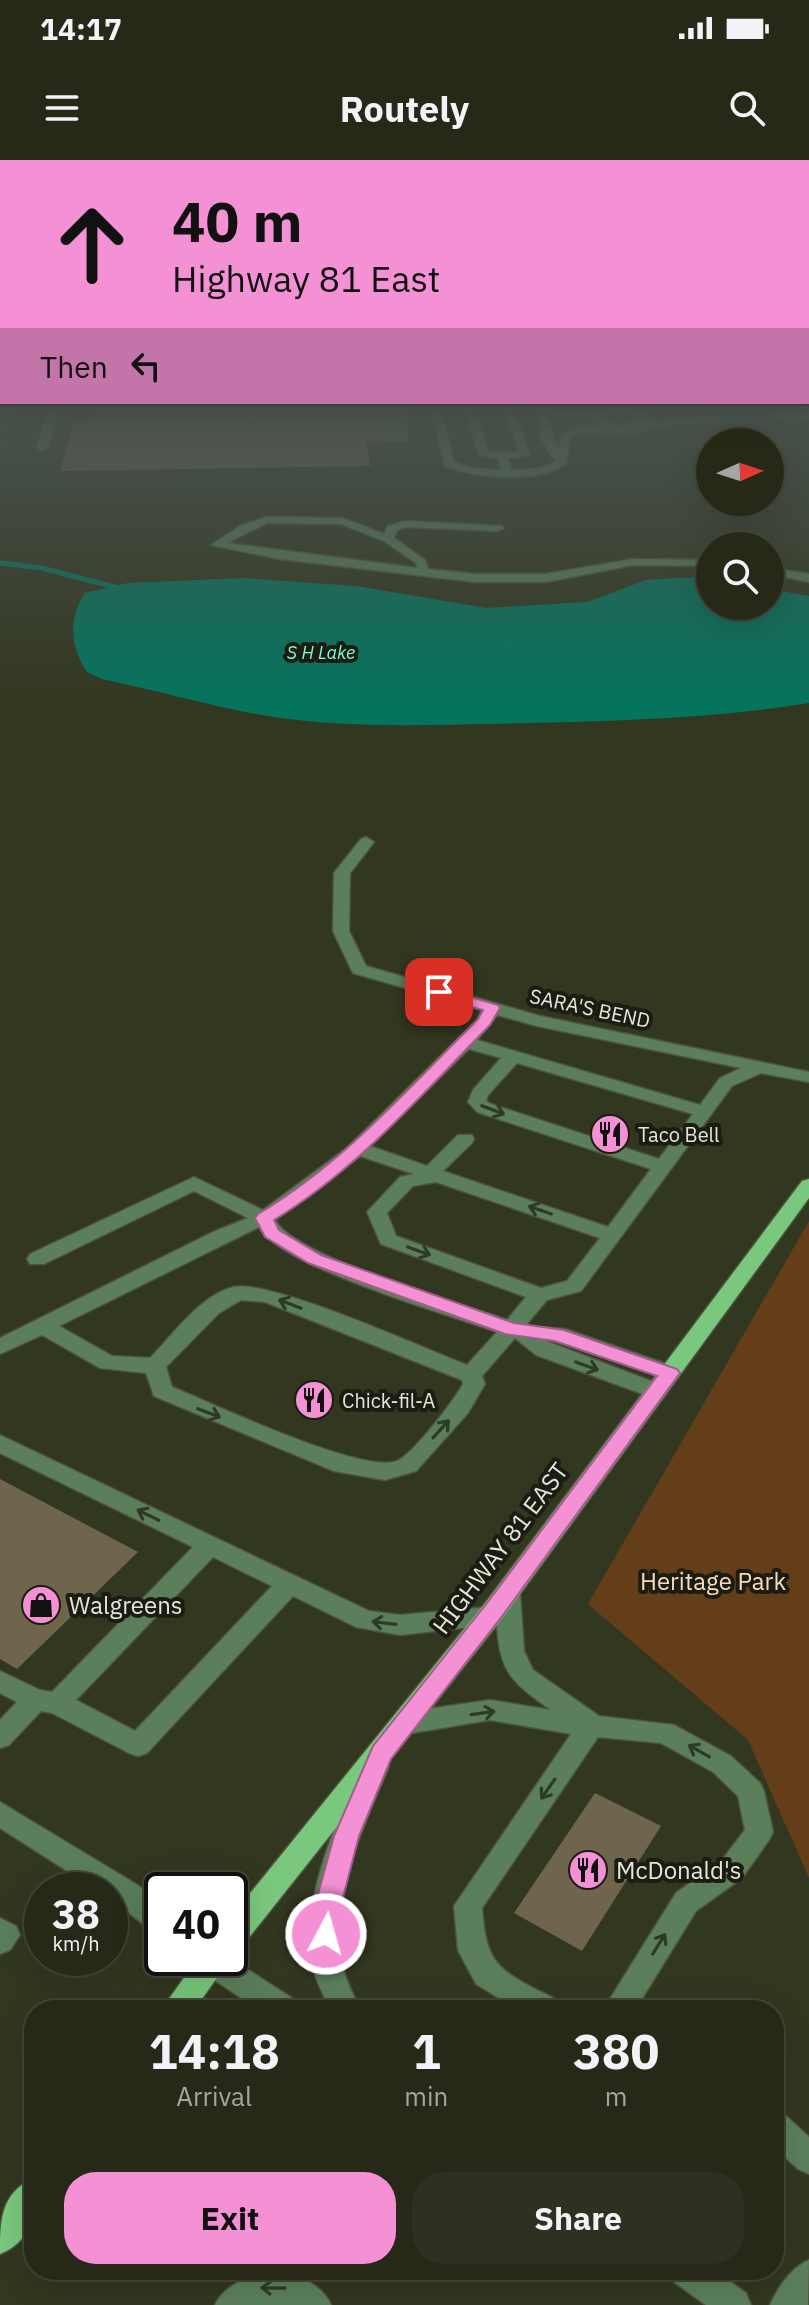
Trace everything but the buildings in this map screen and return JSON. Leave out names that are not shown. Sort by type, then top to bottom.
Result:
[{"type":"main road","name":"HIGHWAY 81 EAST","points":[[248,1916],[489,1617],[809,1185]]},
{"type":"main road","name":"HIGHWAY 81 EAST","points":[[183,2000],[201,1976]]},
{"type":"main road","points":[[0,2238],[24,2207]]},
{"type":"street","points":[[423,571],[421,562],[388,539],[343,521],[266,520],[244,528],[217,545],[280,556],[475,578],[546,578],[633,562],[696,563]]},
{"type":"street","points":[[388,539],[392,528],[405,524],[498,528]]},
{"type":"street","points":[[784,574],[809,578]]},
{"type":"street","name":"SARA'S BEND","points":[[366,842],[342,873],[341,931],[359,969],[537,1021],[809,1077]]},
{"type":"street","points":[[0,1347],[220,1236],[264,1218],[307,1192],[359,1149],[485,1022],[492,1008]]},
{"type":"street","points":[[465,1042],[704,1112]]},
{"type":"street","points":[[513,1056],[479,1094],[477,1102],[484,1108],[664,1167]]},
{"type":"street","points":[[714,1057],[726,1082]]},
{"type":"street","points":[[465,1139],[432,1175],[407,1181],[377,1212],[388,1240],[540,1295],[574,1286],[726,1082],[759,1067]]},
{"type":"street","points":[[359,1149],[614,1236]]},
{"type":"street","points":[[37,1259],[194,1183],[264,1218],[272,1233],[314,1259],[517,1331],[544,1350],[663,1382]]},
{"type":"street","points":[[43,1326],[108,1363],[155,1366],[212,1308],[237,1293],[268,1296],[471,1375]]},
{"type":"street","points":[[471,1375],[517,1331],[540,1295]]},
{"type":"street","points":[[155,1366],[162,1391],[195,1407],[342,1465],[385,1472],[408,1465],[460,1408],[474,1384],[471,1375]]},
{"type":"street","points":[[0,1443],[365,1620],[400,1625],[489,1617]]},
{"type":"street","points":[[0,1737],[46,1702],[210,1545]]},
{"type":"street","points":[[0,1681],[138,1745],[290,1583]]},
{"type":"street","points":[[508,1592],[511,1651],[524,1677],[592,1725]]},
{"type":"street","points":[[406,1723],[490,1710],[557,1722],[665,1733],[722,1764],[750,1791],[759,1832],[732,1869],[686,1902],[624,2000]]},
{"type":"street","points":[[529,2000],[485,1977],[469,1943],[468,1906],[592,1725]]},
{"type":"street","points":[[341,2000],[326,1960],[327,1909],[346,1836],[382,1753]]},
{"type":"street","points":[[0,1814],[144,1907]]},
{"type":"street","points":[[0,1931],[6,1935],[0,1941]]},
{"type":"street","points":[[242,1976],[272,2000]]},
{"type":"street","points":[[784,2135],[809,2158]]},
{"type":"street","points":[[787,2305],[809,2277]]},
{"type":"street","points":[[700,2280],[734,2305]]},
{"type":"street","points":[[232,2305],[259,2288],[277,2285],[295,2292],[314,2305]]},
{"type":"green space","name":"Heritage Park","points":[[809,1221],[809,1878],[748,1740],[588,1604]]},
{"type":"water","name":"S H Lake","points":[[696,577],[696,620],[784,620],[784,592],[809,596],[809,703],[731,713],[612,721],[411,725],[301,720],[231,709],[102,679],[87,672],[74,643],[76,612],[85,593],[128,583],[245,578],[356,586],[486,608],[587,602],[646,580]]},
{"type":"waterway","points":[[0,563],[42,568],[122,589]]},
{"type":"place","name":"Taco Bell","points":[[610,1134]]},
{"type":"place","name":"Chick-fil-A","points":[[314,1400]]},
{"type":"place","name":"Walgreens","points":[[41,1605]]},
{"type":"place","name":"McDonald's","points":[[588,1870]]},
{"type":"route","points":[[326,1934],[327,1909],[346,1836],[382,1753],[495,1609],[670,1373],[557,1334],[522,1333],[314,1259],[272,1233],[264,1218],[307,1192],[346,1161],[485,1022],[492,1008],[439,992]]}]
